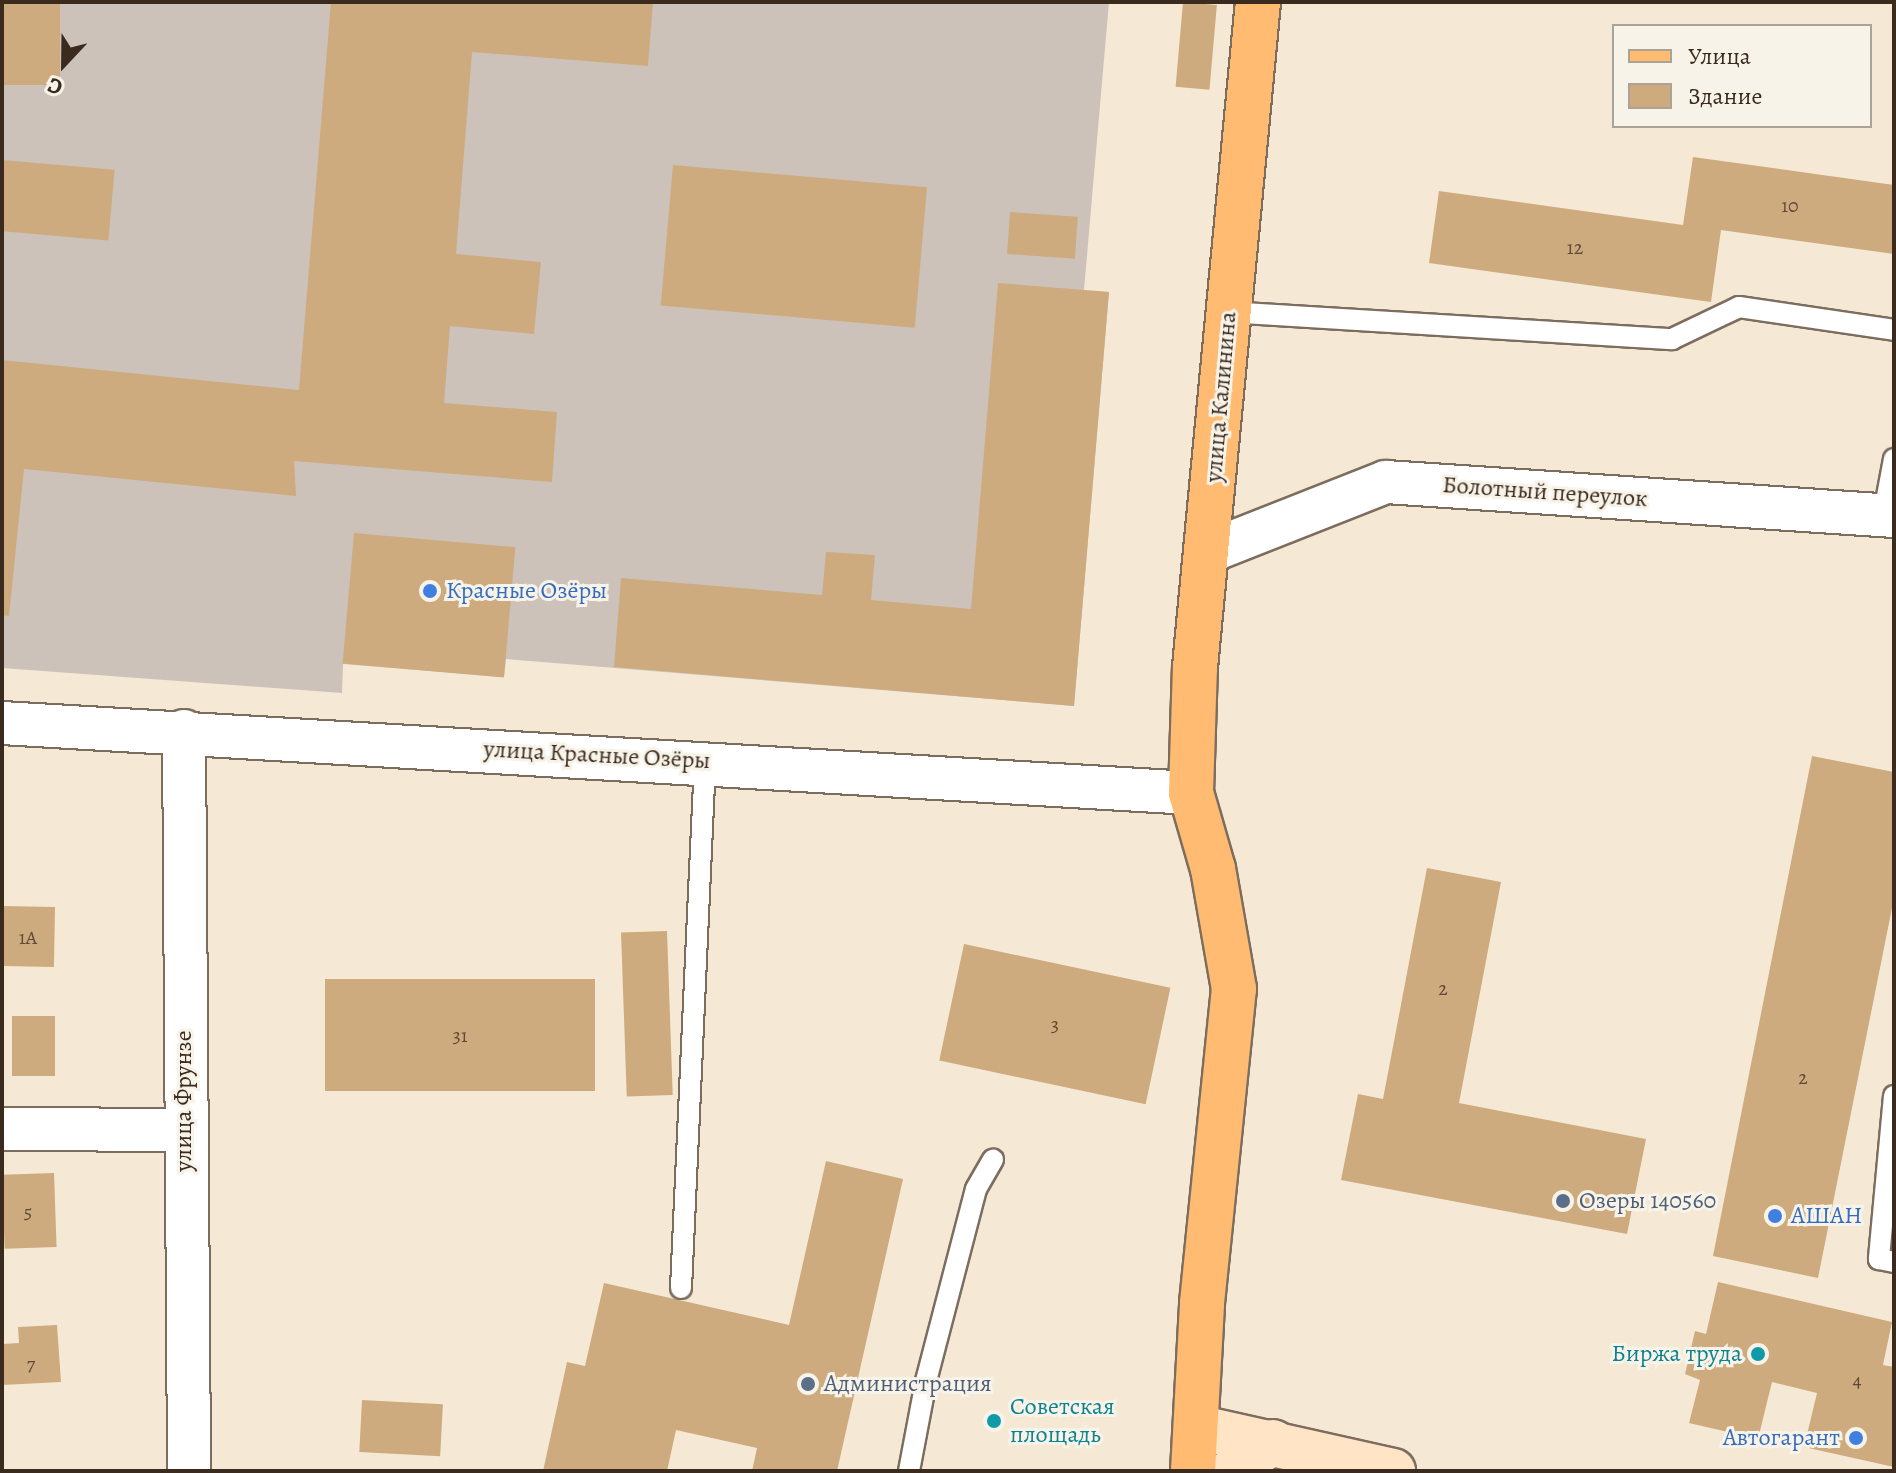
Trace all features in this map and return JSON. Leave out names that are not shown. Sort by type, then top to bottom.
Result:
[{"type":"main road","name":"улица Калинина","points":[[1191,793],[1195,667],[1258,2]]},
{"type":"main road","points":[[1191,793],[1213,869],[1234,989],[1202,1303],[1193,1471]]},
{"type":"main road","points":[[1196,1427],[1393,1471]]},
{"type":"main road","points":[[1231,1471],[1273,1442]]},
{"type":"street","name":"Болотный переулок","points":[[1208,552],[1386,482],[1889,514]]},
{"type":"street","name":"улица Красные Озёры","points":[[2,723],[184,731],[1191,793]]},
{"type":"street","name":"улица Фрунзе","points":[[184,731],[184,1130],[189,1471]]},
{"type":"street","points":[[2,1129],[184,1130]]},
{"type":"lane","points":[[1227,312],[1672,339],[1739,307],[1894,330]]},
{"type":"lane","points":[[1889,514],[1894,459]]},
{"type":"lane","points":[[681,1288],[705,762]]},
{"type":"lane","points":[[1894,1096],[1879,1259],[1894,1262]]},
{"type":"lane","points":[[909,1471],[926,1381],[976,1189],[993,1159]]},
{"type":"shaded area","points":[[2,2],[1109,2],[1084,290],[1109,292],[1074,706],[506,659],[504,677],[343,664],[342,693],[2,668]]},
{"type":"building","points":[[2,2],[60,2],[60,85],[2,85]]},
{"type":"building","points":[[331,2],[653,2],[648,66],[472,52],[456,254],[541,262],[534,334],[450,326],[444,403],[557,412],[552,482],[294,461],[296,496],[24,469],[9,616],[2,615],[2,360],[299,390]]},
{"type":"building","points":[[1183,2],[1217,5],[1209,90],[1176,87]]},
{"type":"building","points":[[1693,157],[1894,185],[1894,254],[1721,230],[1711,302],[1429,263],[1439,191],[1683,225]]},
{"type":"building","points":[[2,160],[115,170],[108,241],[2,231]]},
{"type":"building","points":[[673,165],[927,187],[915,328],[661,305]]},
{"type":"building","points":[[1010,212],[1078,217],[1075,259],[1007,254]]},
{"type":"building","points":[[998,283],[1109,292],[1074,706],[614,667],[621,578],[822,595],[826,552],[875,555],[871,600],[971,609]]},
{"type":"building","name":"Красные Озёры","points":[[354,533],[515,547],[504,678],[343,664]]},
{"type":"building","points":[[1812,756],[1894,772],[1894,898],[1818,1278],[1713,1256]]},
{"type":"building","points":[[1427,868],[1501,882],[1459,1103],[1646,1139],[1627,1234],[1341,1180],[1358,1094],[1383,1099]]},
{"type":"building","points":[[2,906],[55,907],[54,967],[2,966]]},
{"type":"building","points":[[667,931],[673,1095],[627,1097],[621,933]]},
{"type":"building","points":[[964,944],[1170,988],[1146,1104],[939,1060]]},
{"type":"building","points":[[325,979],[595,979],[595,1091],[325,1091]]},
{"type":"building","points":[[12,1016],[55,1016],[55,1076],[12,1076]]},
{"type":"building","points":[[826,1161],[903,1179],[837,1471],[752,1471],[757,1448],[676,1430],[667,1471],[543,1471],[567,1362],[585,1366],[604,1283],[789,1325]]},
{"type":"building","points":[[54,1173],[57,1247],[5,1249],[2,1175]]},
{"type":"building","points":[[1718,1282],[1892,1322],[1883,1365],[1894,1367],[1894,1467],[1804,1447],[1817,1393],[1772,1382],[1758,1439],[1689,1423],[1700,1380],[1685,1374],[1695,1331],[1706,1334]]},
{"type":"building","points":[[57,1325],[61,1382],[2,1385],[2,1344],[19,1343],[18,1327]]},
{"type":"building","points":[[362,1400],[443,1404],[440,1456],[359,1452]]},
{"type":"place","name":"Красные Озёры","points":[[430,591]]},
{"type":"place","name":"Озеры 140560","points":[[1563,1201]]},
{"type":"place","name":"АШАН","points":[[1775,1216]]},
{"type":"place","name":"Биржа труда","points":[[1758,1354]]},
{"type":"place","name":"Администрация","points":[[808,1384]]},
{"type":"place","name":"Советская площадь","points":[[994,1421]]},
{"type":"place","name":"Автогарант","points":[[1856,1438]]}]
